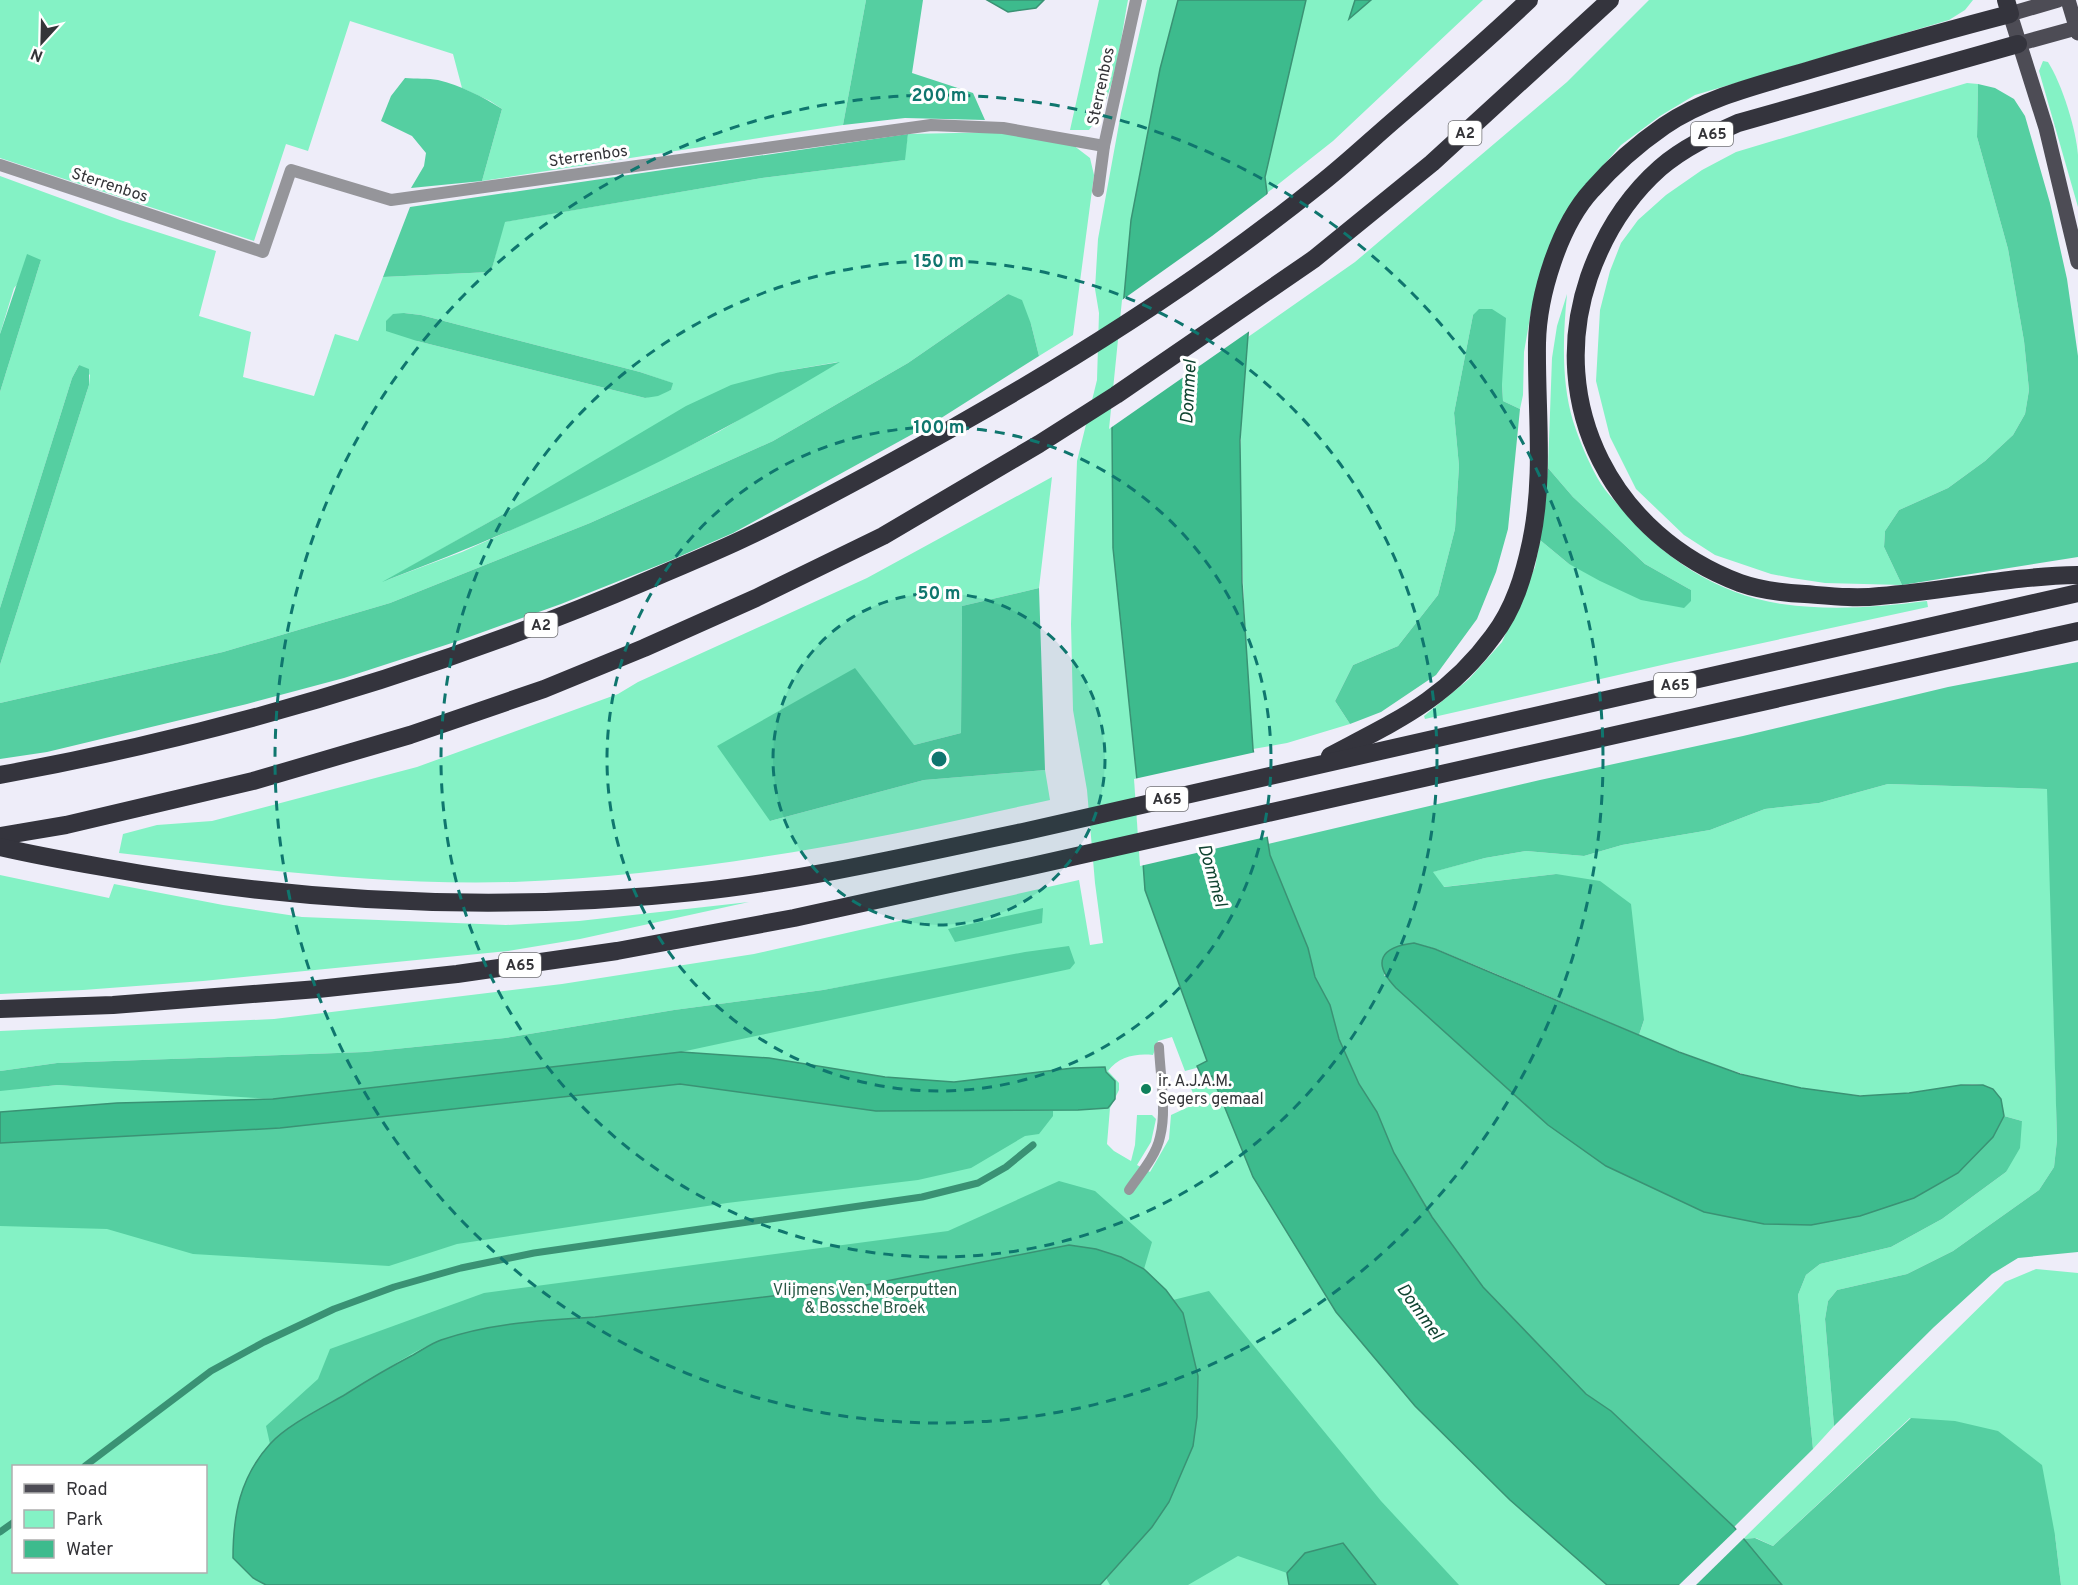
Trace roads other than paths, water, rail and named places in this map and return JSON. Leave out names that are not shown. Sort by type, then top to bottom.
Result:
[{"type":"highway","name":"A2","points":[[0,775],[79,761],[230,725],[388,679],[516,635],[620,592],[743,539],[855,483],[1044,376],[1204,270],[1319,185],[1477,49],[1529,0]]},
{"type":"highway","name":"A2","points":[[0,836],[66,825],[253,781],[410,735],[544,689],[756,598],[884,536],[1039,444],[1161,365],[1314,259],[1432,163],[1610,0]]},
{"type":"highway","name":"A65","points":[[1307,768],[1412,713],[1438,694],[1479,655],[1496,633],[1513,603],[1526,568],[1535,524],[1539,472],[1537,340],[1545,291],[1556,254],[1572,218],[1590,191],[1627,155],[1666,125],[1729,94],[1951,29],[2008,7]]},
{"type":"highway","name":"A65","points":[[2018,44],[1738,123],[1685,149],[1661,167],[1623,207],[1598,252],[1584,292],[1577,328],[1575,371],[1582,415],[1598,455],[1610,481],[1631,508],[1655,533],[1683,554],[1709,570],[1742,584],[1780,592],[1879,597],[2043,575],[2078,575]]},
{"type":"highway","name":"A65","points":[[0,847],[145,875],[234,888],[381,902],[492,903],[624,898],[695,892],[864,864],[1027,831],[2078,593]]},
{"type":"highway","name":"A65","points":[[0,1009],[113,1005],[306,990],[469,972],[617,951],[794,918],[1032,866],[2078,631]]},
{"type":"main road","points":[[2058,0],[2008,7],[2046,129],[2078,262]]},
{"type":"main road","points":[[2018,44],[2077,30],[2068,0]]},
{"type":"street","name":"Sterrenbos","points":[[0,165],[263,252],[291,171],[391,200],[931,125],[1003,128],[1104,146],[1136,0]]},
{"type":"street","points":[[1098,191],[1104,146]]},
{"type":"lane","points":[[1129,1190],[1154,1153],[1160,1138],[1162,1120],[1159,1047]]},
{"type":"water","points":[[987,0],[1044,0],[1036,8],[1008,12]]},
{"type":"water","name":"Dommel","points":[[1178,0],[1306,0],[1265,177],[1267,193],[1253,270],[1240,440],[1242,583],[1253,749],[1270,855],[1308,948],[1315,977],[1330,1005],[1339,1039],[1359,1084],[1377,1112],[1394,1153],[1432,1217],[1483,1287],[1586,1394],[1611,1411],[1734,1527],[1782,1585],[1607,1585],[1510,1500],[1415,1406],[1336,1312],[1253,1177],[1212,1076],[1203,1079],[1197,1066],[1207,1061],[1145,890],[1137,780],[1113,548],[1112,428],[1131,220],[1160,69]]},
{"type":"water","points":[[1355,0],[1371,0],[1349,19]]},
{"type":"water","points":[[1414,943],[1435,949],[1679,1052],[1740,1074],[1801,1088],[1860,1096],[1909,1093],[1961,1085],[1983,1085],[1993,1089],[2001,1099],[2004,1116],[1993,1137],[1958,1173],[1914,1198],[1860,1216],[1811,1225],[1764,1224],[1704,1212],[1606,1166],[1548,1125],[1396,988],[1384,971],[1383,957],[1394,948]]},
{"type":"water","points":[[681,1052],[769,1058],[885,1077],[954,1082],[1073,1068],[1105,1067],[1106,1072],[1115,1081],[1115,1099],[1108,1108],[1078,1110],[876,1111],[680,1084],[280,1128],[0,1143],[0,1112],[117,1103],[273,1099]]},
{"type":"water","points":[[1069,1245],[1096,1249],[1121,1257],[1144,1269],[1166,1290],[1183,1313],[1198,1376],[1197,1417],[1193,1446],[1169,1502],[1152,1527],[1100,1585],[266,1585],[253,1578],[233,1558],[240,1497],[252,1470],[270,1444],[306,1417],[441,1340],[459,1334],[517,1323],[595,1317],[866,1285]]},
{"type":"water","points":[[1343,1543],[1376,1585],[1289,1585],[1287,1573],[1305,1553]]},
{"type":"waterway","points":[[86,1465],[211,1371],[264,1342],[334,1309],[394,1287],[461,1268],[534,1253],[922,1197],[978,1183],[1006,1167],[1033,1145]]},
{"type":"waterway","points":[[0,1532],[12,1523]]},
{"type":"place","name":"ir. A.J.A.M. Segers gemaal","points":[[1146,1089]]},
{"type":"park label","name":"Vlijmens Ven, Moerputten & Bossche Broek","points":[[865,1298]]}]
